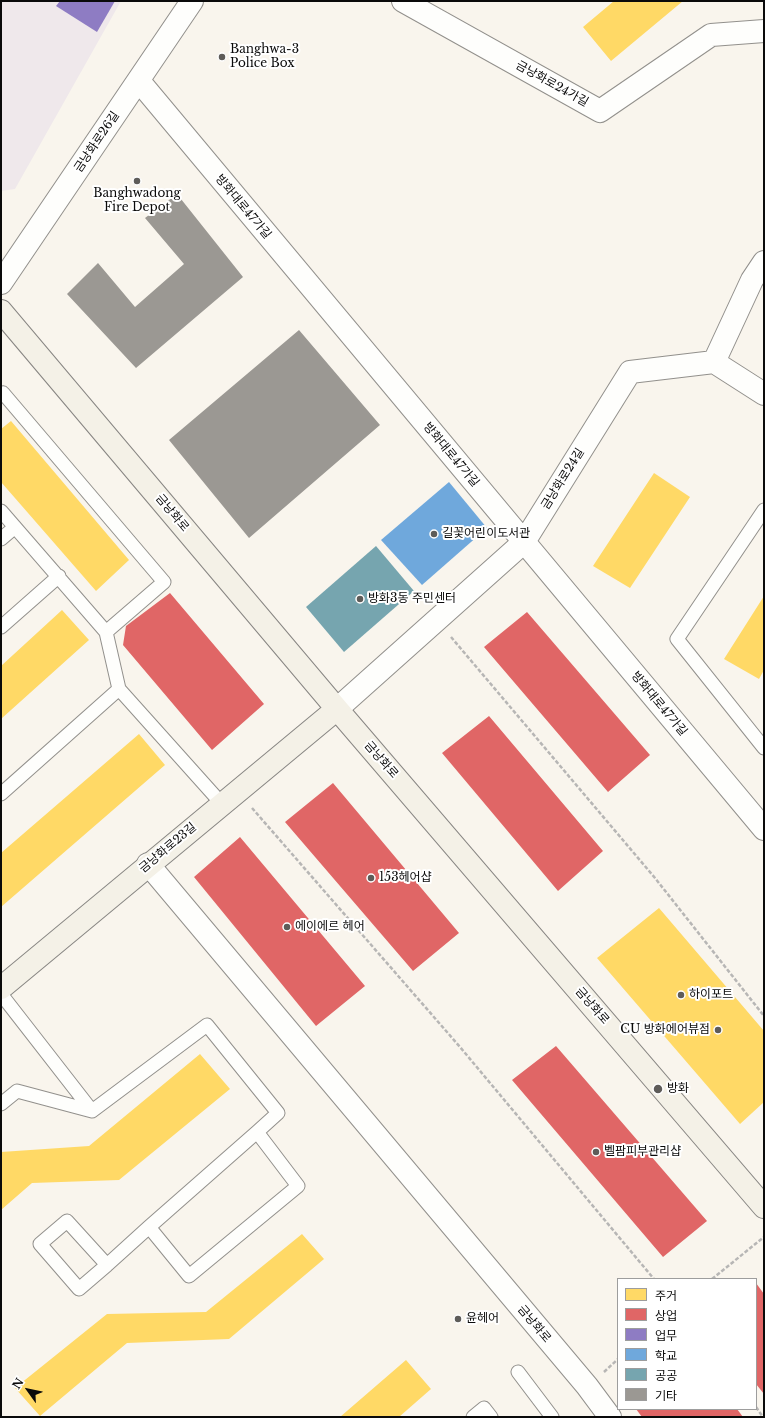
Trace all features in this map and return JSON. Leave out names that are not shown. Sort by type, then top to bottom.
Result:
[{"type":"street","name":"금낭화로26길","points":[[1,284],[192,1]]},
{"type":"street","name":"금낭화로24가길","points":[[403,1],[600,111],[711,35],[764,31]]},
{"type":"street","name":"방화대로47가길","points":[[139,81],[764,829]]},
{"type":"street","points":[[764,262],[752,280],[714,362],[764,394]]},
{"type":"street","name":"금낭화로","points":[[1,311],[337,709],[764,1206]]},
{"type":"street","name":"금낭화로24길","points":[[337,709],[524,542],[630,372],[714,362]]},
{"type":"street","name":"금낭화로23길","points":[[1,988],[148,864],[337,709]]},
{"type":"street","name":"금낭화로","points":[[148,864],[587,1386],[610,1417]]},
{"type":"lane","points":[[1,394],[3,393],[164,582],[106,632]]},
{"type":"lane","points":[[763,745],[678,639],[764,510]]},
{"type":"lane","points":[[1,511],[59,576],[106,632],[119,689],[230,798]]},
{"type":"lane","points":[[1,539],[15,527]]},
{"type":"lane","points":[[1,627],[59,576]]},
{"type":"lane","points":[[1,794],[119,689]]},
{"type":"lane","points":[[1,994],[92,1111]]},
{"type":"lane","points":[[92,1111],[207,1025],[278,1113],[149,1228],[107,1265],[79,1289],[40,1244],[66,1221],[107,1265]]},
{"type":"lane","points":[[1,1104],[17,1091],[92,1111]]},
{"type":"lane","points":[[149,1228],[189,1276],[298,1186],[257,1132]]},
{"type":"lane","points":[[518,1372],[552,1417]]},
{"type":"lane","points":[[473,1417],[484,1408],[491,1417]]},
{"type":"path","points":[[436,620],[655,878],[764,1016]]},
{"type":"path","points":[[230,798],[460,1047],[653,1278]]},
{"type":"path","points":[[713,1278],[764,1237]]},
{"type":"path","points":[[757,1408],[763,1417]]},
{"type":"shaded area","points":[[1,1],[121,1],[15,189],[1,191]]},
{"type":"building: 주거","points":[[614,1],[683,1],[611,61],[583,27]]},
{"type":"building: 주거","points":[[11,421],[129,560],[96,591],[1,482],[1,429]]},
{"type":"building: 주거","points":[[654,473],[690,497],[630,588],[593,566]]},
{"type":"building: 주거","points":[[764,596],[764,670],[759,679],[724,659]]},
{"type":"building: 주거","points":[[62,610],[89,640],[1,719],[1,666]]},
{"type":"building: 주거","points":[[139,734],[165,765],[1,907],[1,853]]},
{"type":"building: 주거","name":"하이포트","points":[[659,908],[764,1031],[764,1102],[740,1124],[597,958]]},
{"type":"building: 주거","points":[[200,1054],[230,1089],[119,1180],[32,1183],[1,1210],[1,1152],[89,1146]]},
{"type":"building: 주거","points":[[302,1234],[324,1259],[229,1339],[127,1343],[40,1416],[15,1388],[107,1314],[206,1312]]},
{"type":"building: 주거","points":[[406,1360],[431,1389],[399,1417],[340,1417]]},
{"type":"building: 상업","points":[[170,593],[264,704],[212,750],[123,645],[126,626]]},
{"type":"building: 상업","points":[[527,612],[650,755],[608,792],[484,647]]},
{"type":"building: 상업","points":[[489,716],[603,851],[558,891],[442,753]]},
{"type":"building: 상업","points":[[333,783],[459,933],[413,971],[285,822]]},
{"type":"building: 상업","points":[[240,837],[365,986],[316,1026],[194,877]]},
{"type":"building: 상업","points":[[556,1046],[707,1221],[663,1257],[512,1080]]},
{"type":"building: 상업","points":[[757,1284],[764,1294],[764,1394],[757,1385]]},
{"type":"building: 상업","points":[[637,1410],[738,1410],[743,1417],[642,1417]]},
{"type":"building: 업무","points":[[60,1],[115,1],[97,32],[56,6]]},
{"type":"building: 학교","name":"길꽃어린이도서관","points":[[449,482],[487,528],[422,585],[381,540]]},
{"type":"building: 공공","name":"방화3동 주민센터","points":[[376,546],[414,591],[344,652],[306,607]]},
{"type":"building: 기타","points":[[177,194],[243,277],[136,368],[67,294],[98,263],[135,307],[184,264],[145,218]]},
{"type":"building: 기타","points":[[299,330],[380,425],[249,538],[169,440]]},
{"type":"place","name":"Banghwa-3 Police Box","points":[[222,57]]},
{"type":"place","name":"Banghwadong Fire Depot","points":[[137,181]]},
{"type":"place","name":"길꽃어린이도서관","points":[[434,534]]},
{"type":"place","name":"방화3동 주민센터","points":[[360,599]]},
{"type":"place","name":"153헤어샵","points":[[371,878]]},
{"type":"place","name":"에이에르 헤어","points":[[287,927]]},
{"type":"place","name":"하이포트","points":[[681,995]]},
{"type":"place","name":"CU 방화에어뷰점","points":[[718,1030]]},
{"type":"place","name":"방화","points":[[658,1089]]},
{"type":"place","name":"벨팜피부관리샵","points":[[596,1152]]},
{"type":"place","name":"윤헤어","points":[[458,1319]]}]
